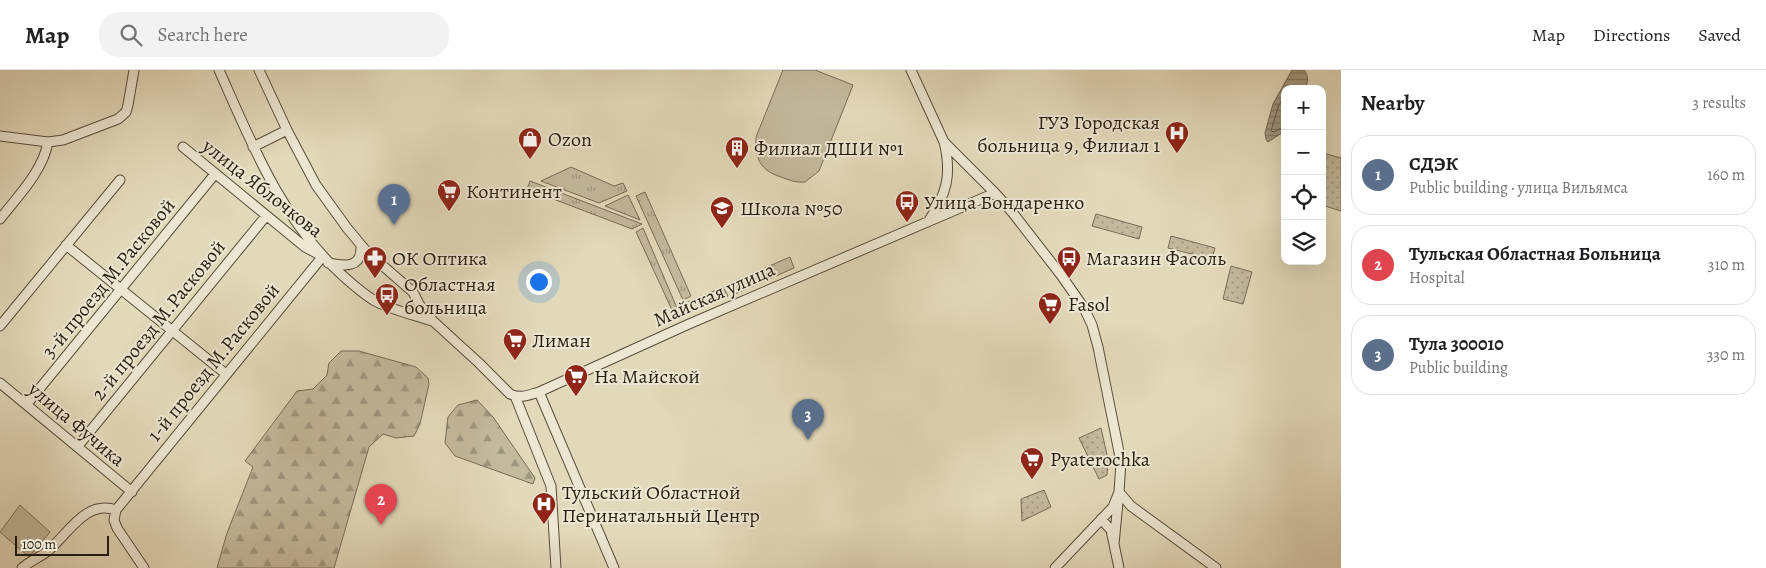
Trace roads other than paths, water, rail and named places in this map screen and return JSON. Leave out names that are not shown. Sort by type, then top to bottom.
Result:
[{"type":"street","points":[[0,136],[48,142],[63,140],[118,119],[126,112],[134,70]]},
{"type":"street","points":[[219,70],[253,147],[282,201],[298,225],[326,259],[373,300],[433,321]]},
{"type":"street","points":[[259,70],[287,130],[316,185],[361,246],[413,292],[419,304],[433,321],[510,394],[515,396],[551,486],[556,568]]},
{"type":"street","points":[[911,70],[944,142],[948,161],[947,182],[940,202],[928,222]]},
{"type":"street","points":[[253,147],[287,130]]},
{"type":"street","points":[[0,218],[40,166],[46,155],[48,142]]},
{"type":"street","points":[[944,142],[995,193],[1061,275],[1084,308],[1092,325],[1121,462],[1114,544]]},
{"type":"street","name":"улица Яблочкова","points":[[183,147],[305,247],[326,259]]},
{"type":"street","name":"3-й проезд М.Расковой","points":[[27,404],[215,174]]},
{"type":"street","points":[[0,326],[120,180]]},
{"type":"street","name":"Майская улица","points":[[515,396],[524,397],[539,392],[689,324],[995,193]]},
{"type":"street","name":"2-й проезд М.Расковой","points":[[78,446],[266,216]]},
{"type":"street","points":[[66,245],[226,374]]},
{"type":"street","points":[[326,259],[347,266],[355,263],[359,257],[361,246]]},
{"type":"street","name":"1-й проезд М.Расковой","points":[[116,510],[226,374],[326,259]]},
{"type":"street","points":[[403,312],[409,311],[419,304]]},
{"type":"street","name":"улица Фучика","points":[[0,383],[132,492]]},
{"type":"street","points":[[539,392],[614,568]]},
{"type":"street","points":[[1055,568],[1112,507],[1119,492]]},
{"type":"street","points":[[1119,492],[1131,506],[1216,568]]},
{"type":"street","points":[[22,568],[47,551],[81,517],[97,508],[104,507],[116,510],[114,520],[117,528],[144,568]]},
{"type":"street","points":[[1101,520],[1111,530],[1119,568]]},
{"type":"water","points":[[1292,70],[1304,70],[1306,72],[1306,85],[1284,85]]},
{"type":"water","points":[[1281,90],[1281,134],[1268,142],[1265,133],[1273,104]]},
{"type":"place","name":"ГУЗ Городская больница 9, Филиал 1","points":[[1177,154]]},
{"type":"place","name":"Ozon","points":[[530,160]]},
{"type":"place","name":"Филиал ДШИ №1","points":[[737,169]]},
{"type":"place","name":"Континент","points":[[449,212]]},
{"type":"place","name":"Улица Бондаренко","points":[[907,223]]},
{"type":"place","name":"СДЭК","points":[[394,225]]},
{"type":"place","name":"Школа №50","points":[[722,229]]},
{"type":"place","name":"ОК Оптика","points":[[375,279]]},
{"type":"place","name":"Магазин Фасоль","points":[[1069,279]]},
{"type":"place","name":"Областная больница","points":[[387,316]]},
{"type":"place","name":"Fasol","points":[[1050,325]]},
{"type":"place","name":"Лиман","points":[[515,361]]},
{"type":"place","name":"На Майской","points":[[576,397]]},
{"type":"place","name":"Тула 300010","points":[[808,440]]},
{"type":"place","name":"Pyaterochka","points":[[1032,480]]},
{"type":"place","name":"Тульская Областная Больница","points":[[381,525]]},
{"type":"place","name":"Тульский Областной Перинатальный Центр","points":[[544,525]]}]
